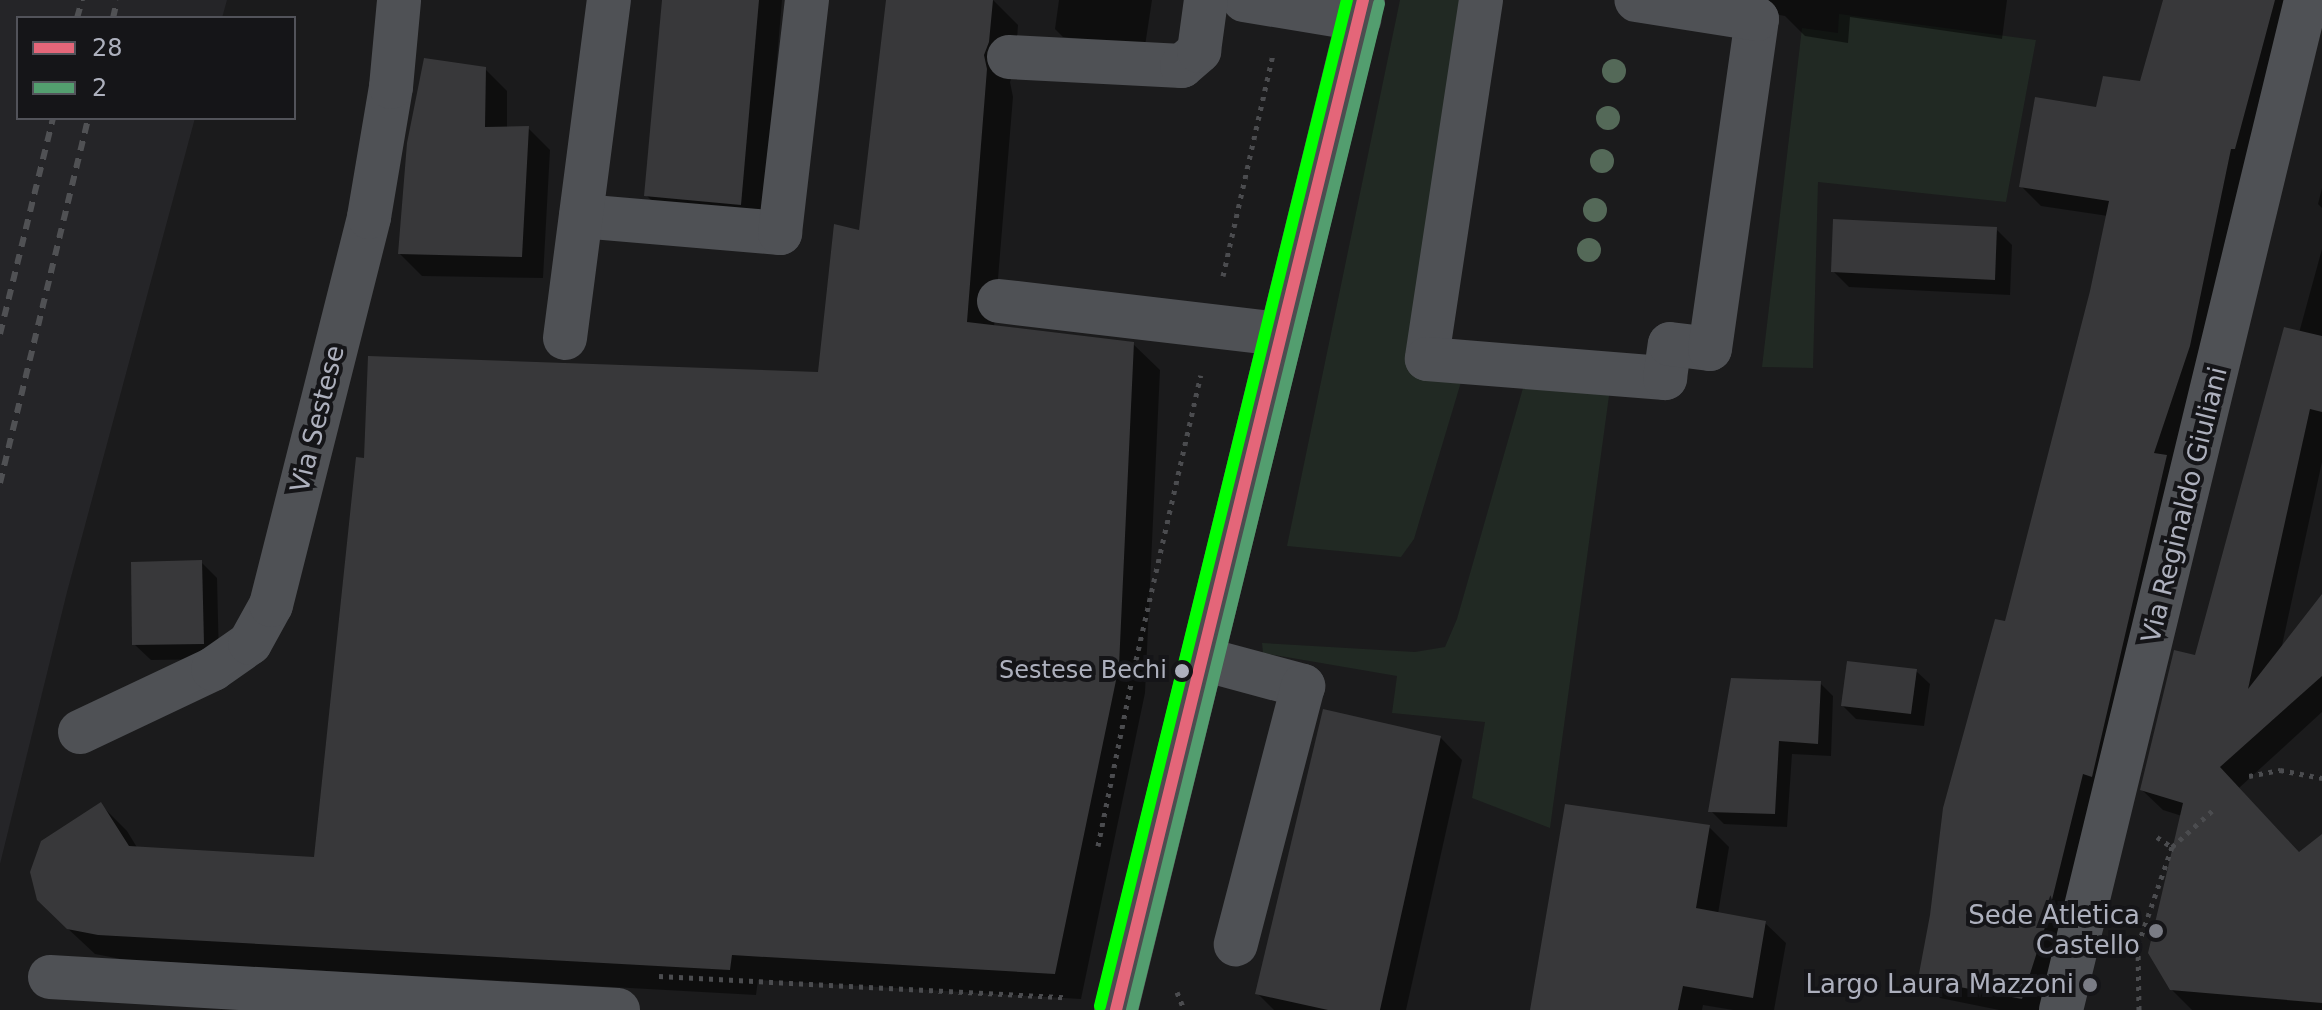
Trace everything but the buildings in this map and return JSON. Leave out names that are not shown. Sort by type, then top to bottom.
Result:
[{"type":"main road","points":[[1116,1010],[1316,195],[1354,9]]},
{"type":"street","name":"Via Sestese","points":[[80,732],[213,669],[250,643],[271,605],[369,217],[391,87],[399,0]]},
{"type":"street","points":[[565,338],[609,0]]},
{"type":"street","points":[[581,216],[780,233],[807,0]]},
{"type":"street","points":[[1009,57],[1182,66],[1199,51],[1206,0]]},
{"type":"street","points":[[1481,0],[1427,359],[1665,378],[1670,344],[1710,349],[1757,19],[1636,0]]},
{"type":"street","name":"Via Reginaldo Giuliani","points":[[2061,1010],[2306,0]]},
{"type":"street","points":[[1264,4],[1354,9]]},
{"type":"street","points":[[999,301],[1281,334]]},
{"type":"street","points":[[1203,659],[1303,686],[1236,944]]},
{"type":"street","points":[[50,977],[393,1004],[618,1010]]},
{"type":"path","points":[[1096,856],[1136,660],[1212,324],[1264,4]]},
{"type":"path","points":[[2249,776],[2280,770],[2322,778]]},
{"type":"path","points":[[2139,1010],[2138,945],[2172,847],[2215,808]]},
{"type":"path","points":[[2155,824],[2157,837],[2172,847]]},
{"type":"path","points":[[1069,997],[1071,984]]},
{"type":"shaded area","points":[[0,0],[227,0],[223,16],[16,16],[16,120],[194,120],[67,592],[0,864]]},
{"type":"shaded area","points":[[1400,0],[1481,0],[1427,359],[1467,362],[1414,539],[1401,557],[1287,546]]},
{"type":"shaded area","points":[[1839,14],[2036,40],[2006,202],[1818,182],[1813,368],[1762,367],[1802,28],[1838,33]]},
{"type":"shaded area","points":[[1529,367],[1612,374],[1550,828],[1472,798],[1485,722],[1392,713],[1397,676],[1263,653],[1262,643],[1415,652],[1445,647],[1457,619]]},
{"type":"railway","points":[[78,16],[82,0]]},
{"type":"railway","points":[[113,16],[117,0]]},
{"type":"railway","points":[[0,334],[53,120]]},
{"type":"railway","points":[[0,483],[88,120]]},
{"type":"transit line","points":[[1100,1006],[1347,0]]},
{"type":"transit line","name":"28","points":[[1116,1010],[1363,0]]},
{"type":"transit line","name":"2","points":[[1132,1010],[1379,4]]},
{"type":"place","name":"Sestese Bechi","points":[[1182,671]]},
{"type":"place","name":"Sede Atletica Castello","points":[[2156,931]]},
{"type":"place","name":"Largo Laura Mazzoni","points":[[2090,985]]}]
